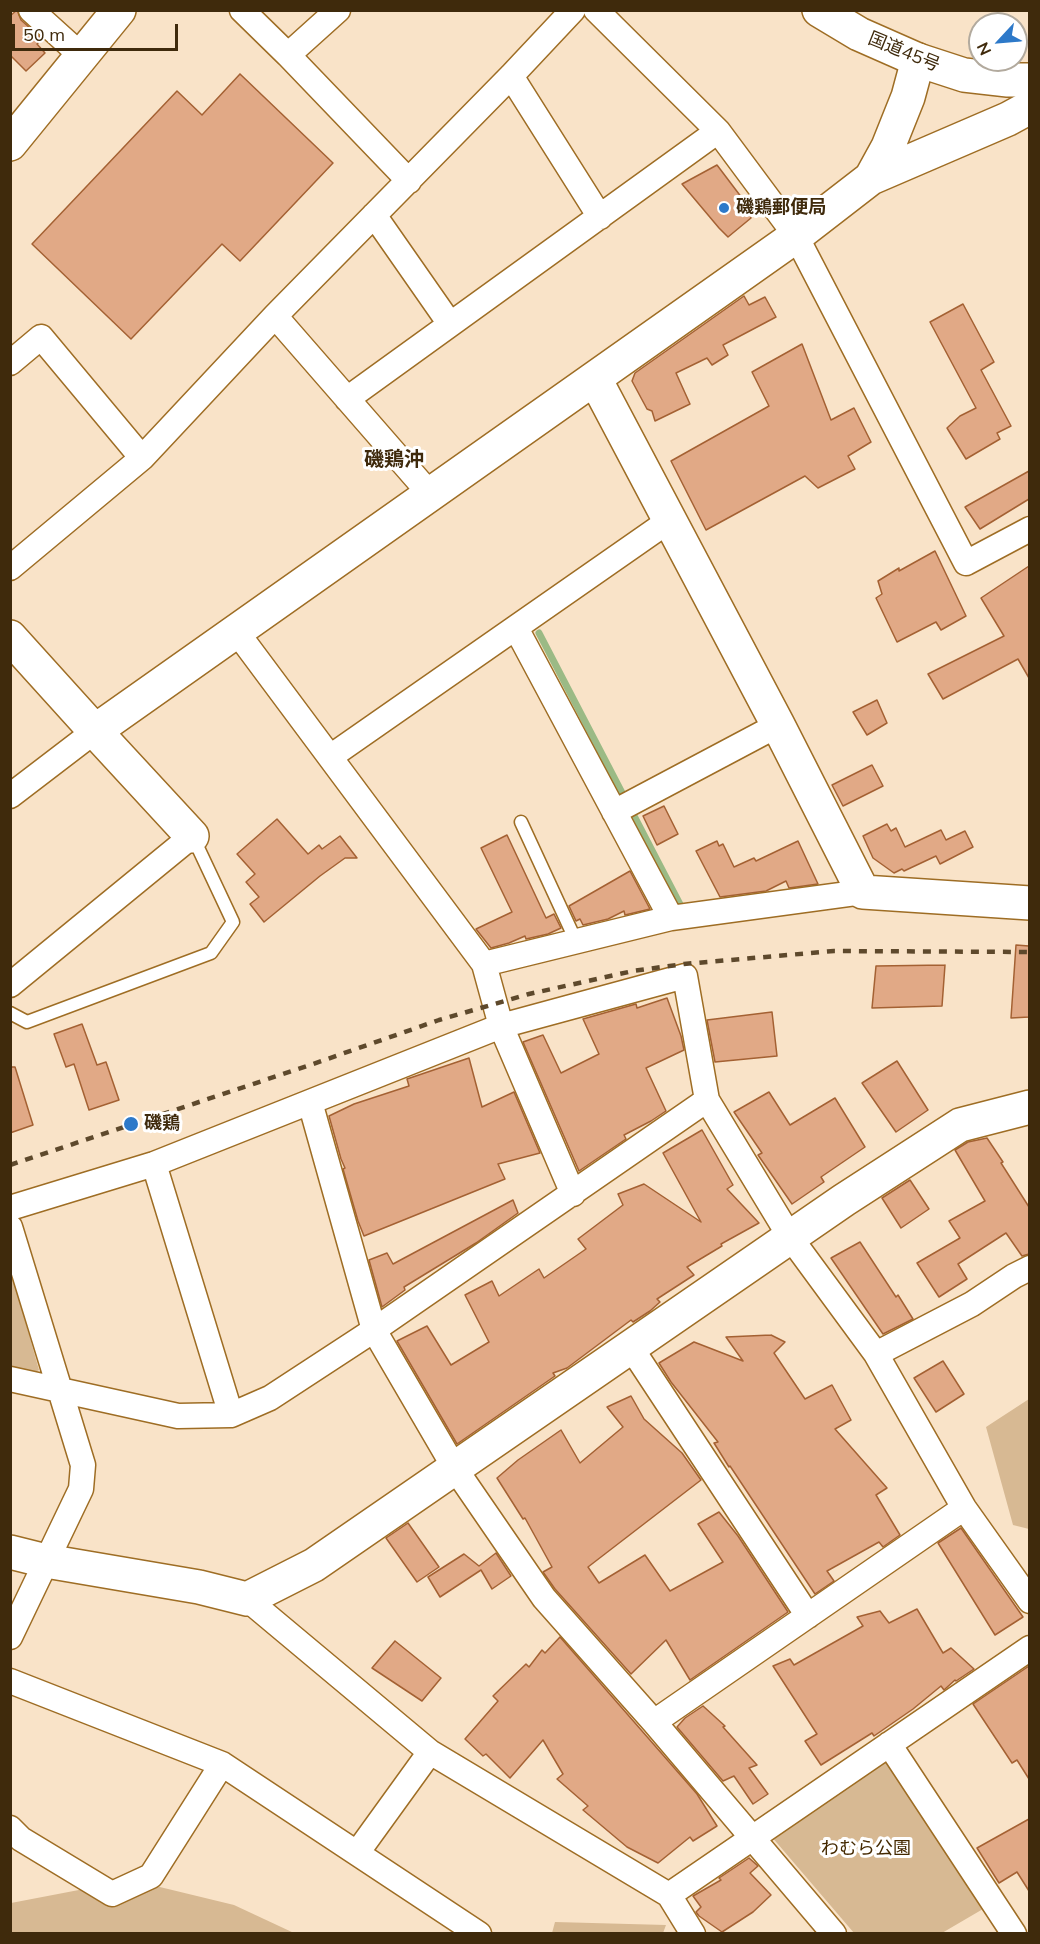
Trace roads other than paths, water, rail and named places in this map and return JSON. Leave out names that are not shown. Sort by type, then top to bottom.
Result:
[{"type":"main road","points":[[10,144],[118,10]]},
{"type":"main road","name":"国道45号","points":[[819,10],[859,34],[918,60],[964,75],[1029,80]]},
{"type":"main road","points":[[871,178],[888,147],[908,97],[918,60]]},
{"type":"main road","points":[[95,732],[796,236],[871,178],[998,124],[1029,107]]},
{"type":"main road","points":[[595,379],[778,725],[863,892],[1029,903]]},
{"type":"main road","points":[[10,637],[192,836]]},
{"type":"main road","points":[[10,1552],[46,1561],[200,1587],[247,1599],[314,1565],[790,1237],[960,1125],[1029,1107]]},
{"type":"street","points":[[31,10],[82,57]]},
{"type":"street","points":[[242,10],[409,181]]},
{"type":"street","points":[[288,55],[338,10]]},
{"type":"street","points":[[10,568],[142,458],[275,316],[409,181],[573,10]]},
{"type":"street","points":[[596,10],[718,131],[796,236],[966,563],[1029,529]]},
{"type":"street","points":[[511,76],[600,217]]},
{"type":"street","points":[[347,399],[718,131]]},
{"type":"street","points":[[374,216],[450,324]]},
{"type":"street","points":[[275,316],[431,495]]},
{"type":"street","points":[[10,363],[40,337],[142,458]]},
{"type":"street","points":[[330,757],[670,520]]},
{"type":"street","points":[[516,628],[671,918]]},
{"type":"street","points":[[236,631],[484,964],[501,1026],[573,1194]]},
{"type":"street","points":[[614,812],[778,725]]},
{"type":"street","points":[[10,796],[95,732]]},
{"type":"street","points":[[10,985],[192,836]]},
{"type":"street","points":[[484,964],[671,918],[863,892]]},
{"type":"street","points":[[10,1208],[154,1164],[501,1026],[685,976],[707,1100],[790,1237],[876,1354],[964,1508],[1029,1601]]},
{"type":"street","points":[[10,1379],[178,1416],[231,1415],[270,1398],[374,1330],[707,1100]]},
{"type":"street","points":[[310,1102],[374,1330],[454,1467],[544,1598],[654,1722],[834,1934]]},
{"type":"street","points":[[154,1164],[231,1415]]},
{"type":"street","points":[[10,1227],[83,1465],[81,1489],[10,1637]]},
{"type":"street","points":[[876,1354],[972,1304],[1029,1268]]},
{"type":"street","points":[[630,1346],[808,1616]]},
{"type":"street","points":[[654,1722],[964,1508]]},
{"type":"street","points":[[247,1599],[430,1752],[669,1895],[693,1934]]},
{"type":"street","points":[[669,1895],[1029,1648]]},
{"type":"street","points":[[10,1681],[222,1764],[479,1934]]},
{"type":"street","points":[[889,1744],[1014,1934]]},
{"type":"street","points":[[357,1852],[430,1752]]},
{"type":"street","points":[[10,1828],[21,1839],[112,1894],[151,1876],[222,1764]]},
{"type":"lane","points":[[521,822],[576,941]]},
{"type":"lane","points":[[10,1012],[27,1022],[211,953],[232,922],[192,836]]},
{"type":"waterway","points":[[539,633],[683,910]]},
{"type":"railway","points":[[10,1165],[439,1020],[529,994],[633,971],[684,964],[834,951],[1030,952]]},
{"type":"place","name":"磯鶏郵便局","points":[[724,208]]},
{"type":"place","name":"磯鶏","points":[[131,1124]]},
{"type":"district","name":"磯鶏沖","points":[[394,460]]},
{"type":"park label","name":"わむら公園","points":[[866,1849]]}]
